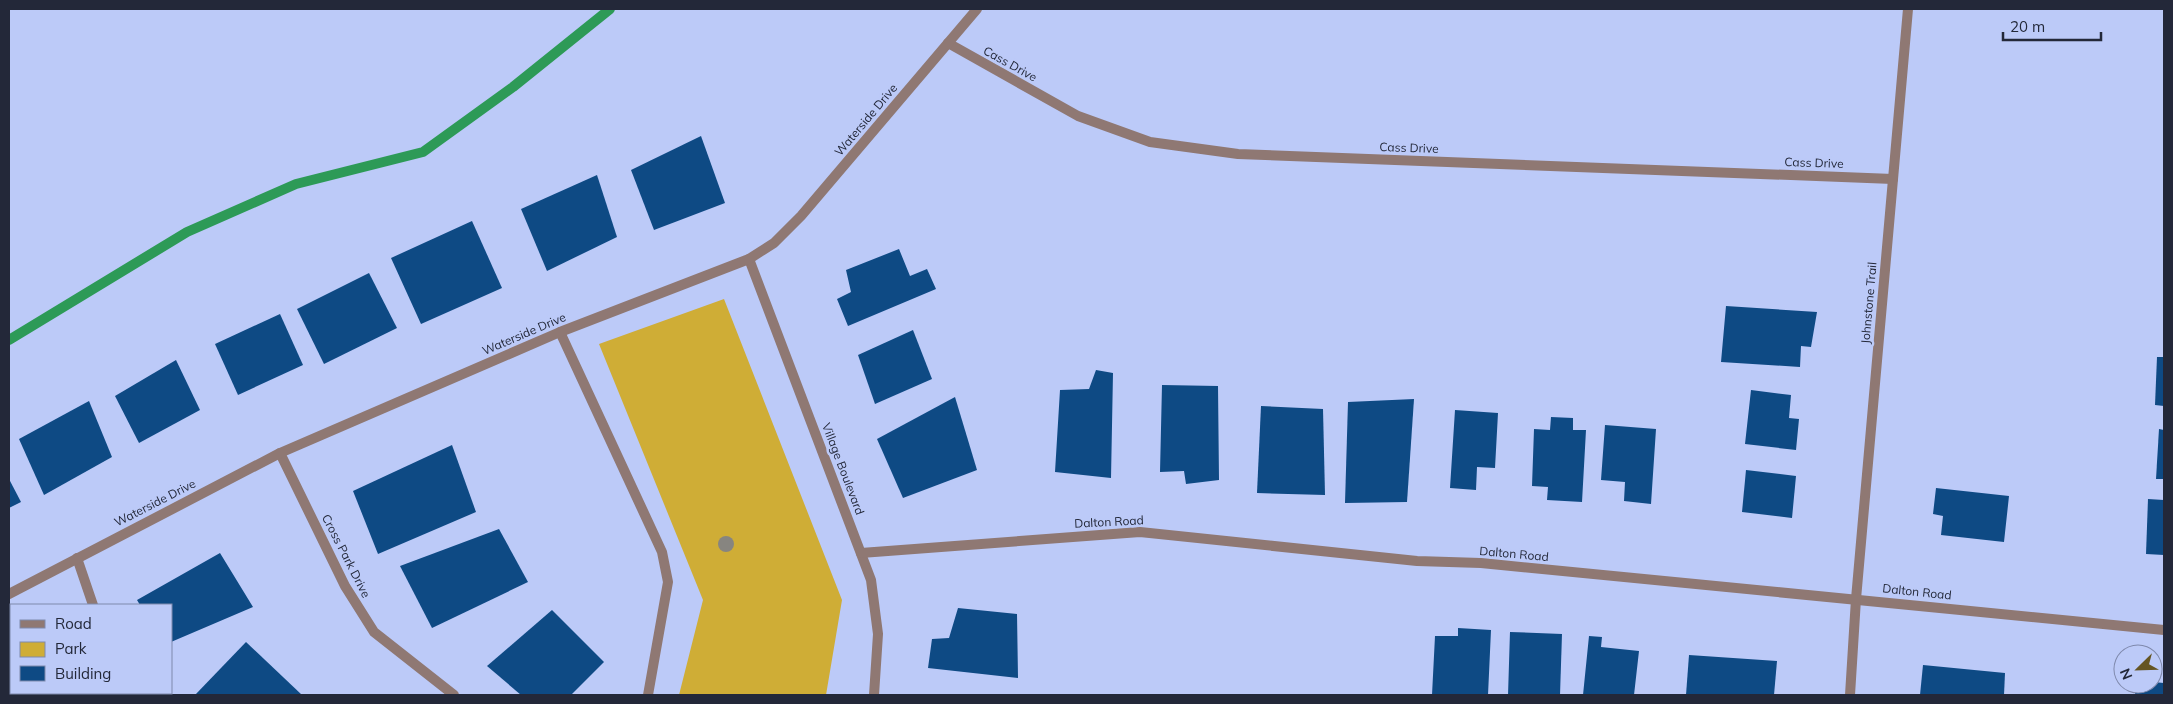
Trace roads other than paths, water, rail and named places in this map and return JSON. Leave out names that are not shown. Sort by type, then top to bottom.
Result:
[{"type":"street","name":"Waterside Drive","points":[[9,594],[280,452],[560,332],[749,259],[774,243],[801,216],[977,9]]},
{"type":"street","name":"Johnstone Trail","points":[[1856,598],[1908,9]]},
{"type":"street","name":"Cass Drive","points":[[948,43],[1078,116],[1150,142],[1238,154],[1893,179]]},
{"type":"street","name":"Village Boulevard","points":[[749,259],[871,580],[878,634],[874,695]]},
{"type":"street","points":[[560,332],[662,552],[668,582],[648,695]]},
{"type":"street","name":"Cross Park Drive","points":[[280,452],[345,586],[374,632],[454,695]]},
{"type":"street","name":"Dalton Road","points":[[861,553],[1140,532],[1417,562],[1481,563],[1856,598],[2164,630]]},
{"type":"street","points":[[77,558],[93,604]]},
{"type":"street","points":[[1850,695],[1856,598]]},
{"type":"waterway","points":[[9,340],[187,232],[296,184],[423,152],[513,87],[610,9]]}]
